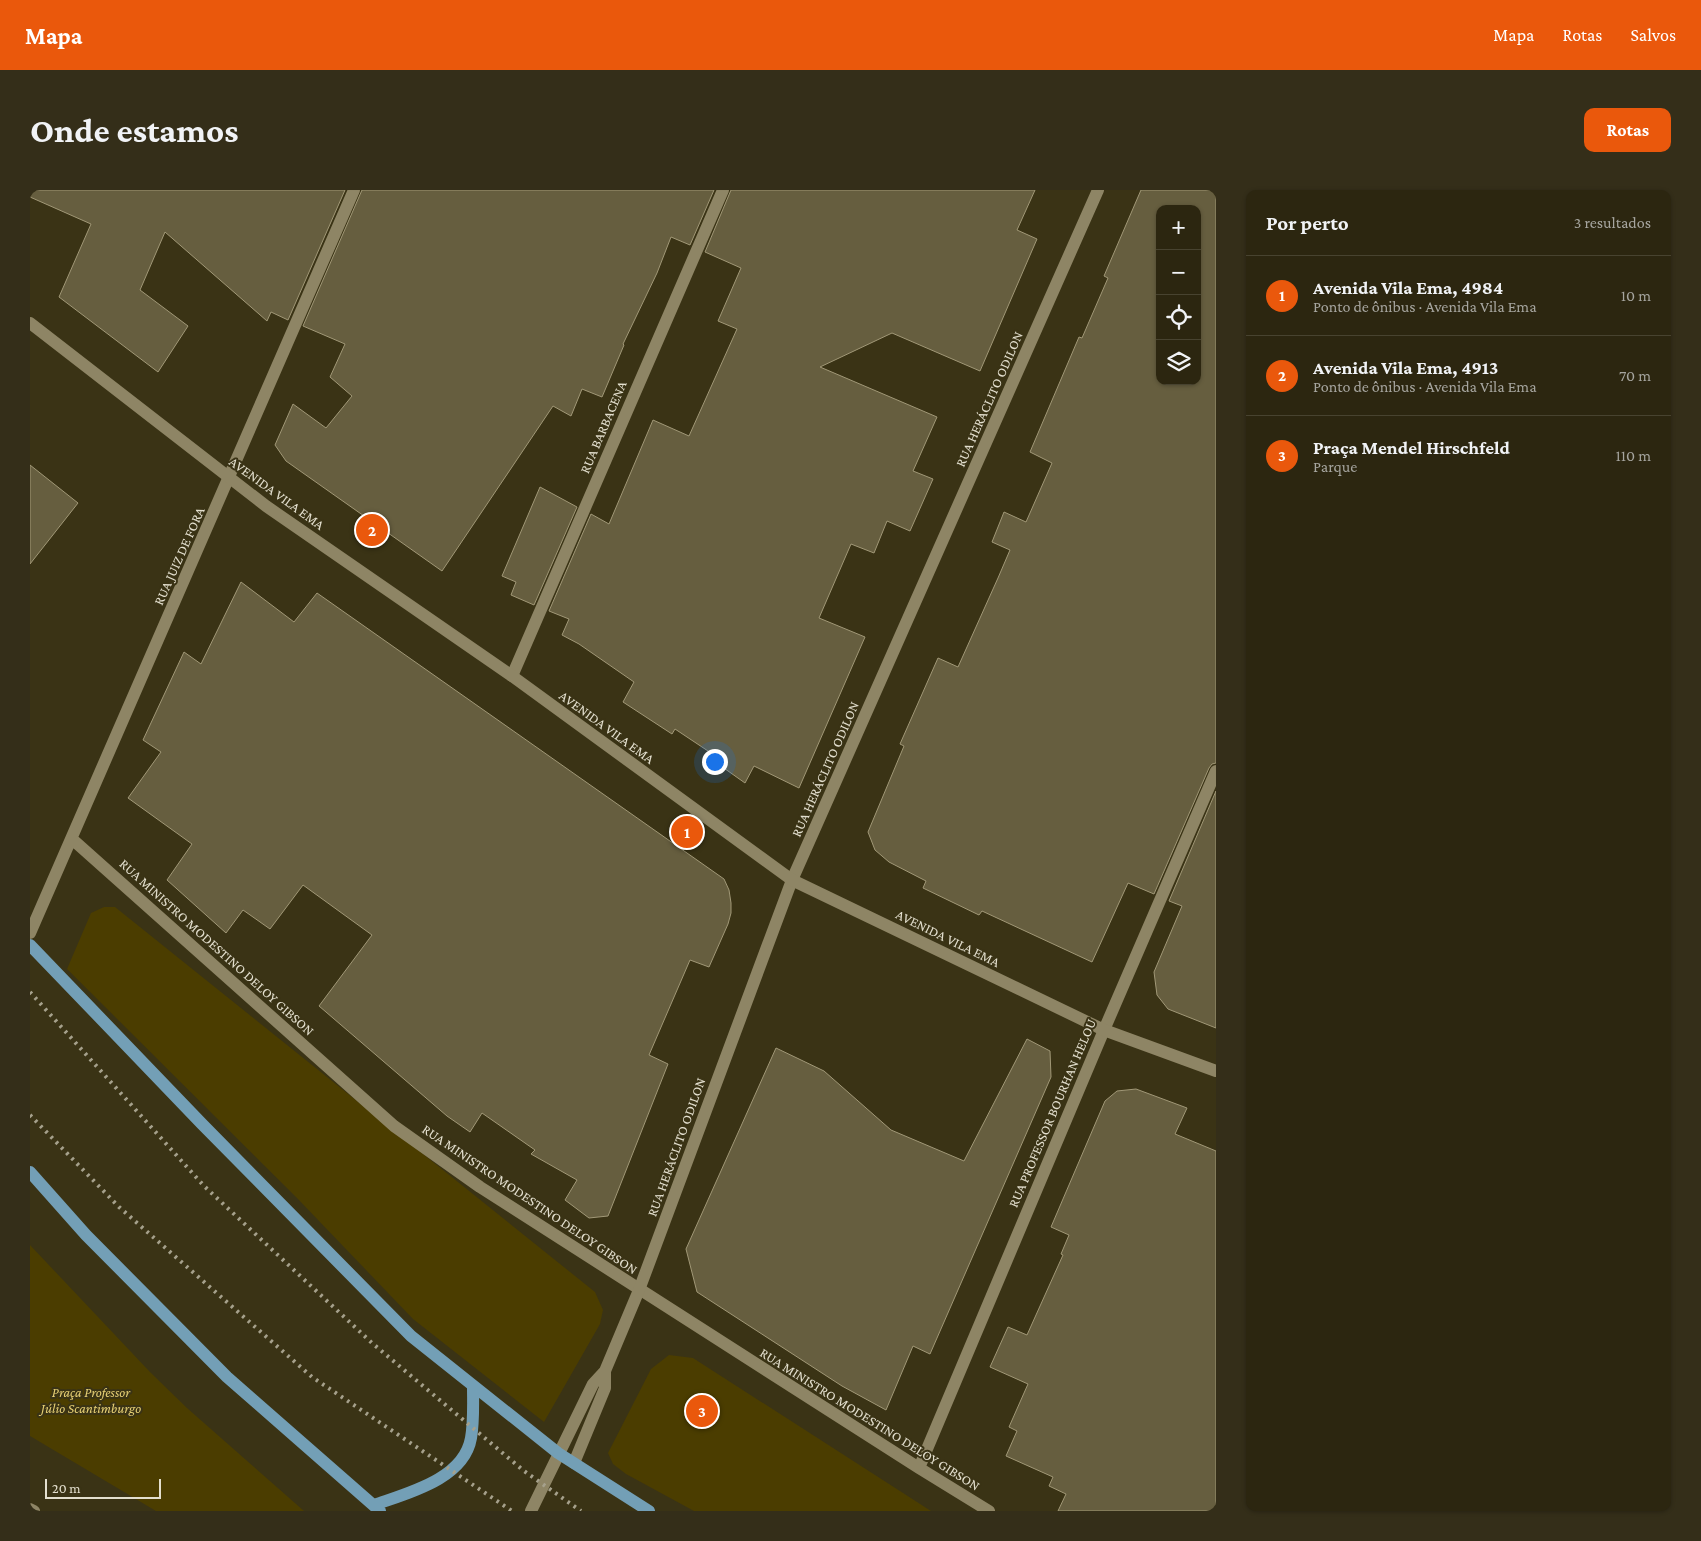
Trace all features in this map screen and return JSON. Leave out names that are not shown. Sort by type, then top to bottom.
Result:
[{"type":"main road","points":[[30,945],[209,1131],[411,1336],[558,1453],[649,1511]]},
{"type":"main road","points":[[30,1172],[86,1235],[227,1377],[377,1508],[439,1480],[460,1462],[468,1450],[471,1437],[473,1387]]},
{"type":"street","name":"RUA JUIZ DE FORA","points":[[30,933],[354,190]]},
{"type":"street","name":"RUA BARBACENA","points":[[512,676],[723,190]]},
{"type":"street","name":"RUA HERÁCLITO ODILON","points":[[530,1511],[593,1384],[605,1371],[639,1290],[792,880],[1098,190]]},
{"type":"street","name":"AVENIDA VILA EMA","points":[[30,323],[266,506],[512,676],[792,880],[1104,1030],[1216,1071]]},
{"type":"street","name":"RUA PROFESSOR BOURHAN HELOU","points":[[919,1468],[1104,1030],[1216,771]]},
{"type":"street","name":"RUA MINISTRO MODESTINO DELOY GIBSON","points":[[72,839],[394,1126],[480,1188],[989,1511]]},
{"type":"street","name":"RUA HERÁCLITO ODILON","points":[[574,1463],[605,1388],[605,1371]]},
{"type":"street","points":[[30,1509],[34,1511]]},
{"type":"green space","points":[[104,907],[115,907],[595,1292],[603,1310],[600,1324],[544,1422],[413,1319],[296,1197],[67,969],[91,913]]},
{"type":"green space","name":"Praça Professor Júlio Scantimburgo","points":[[30,1245],[150,1372],[187,1408],[304,1511],[156,1511],[30,1436]]},
{"type":"green space","points":[[669,1355],[693,1358],[931,1511],[694,1511],[626,1474],[613,1464],[608,1453],[651,1369]]},
{"type":"building","points":[[30,190],[345,190],[288,320],[271,312],[267,321],[165,232],[140,290],[188,326],[158,372],[59,297],[91,224],[30,197]]},
{"type":"building","points":[[362,190],[714,190],[690,245],[671,237],[657,273],[623,344],[602,397],[582,389],[571,416],[553,406],[442,571],[286,461],[275,445],[293,404],[326,428],[352,396],[330,377],[345,344],[303,326]]},
{"type":"building","points":[[731,190],[1035,190],[1017,230],[1037,239],[980,371],[892,333],[820,367],[937,417],[913,471],[933,479],[910,531],[887,521],[874,553],[851,544],[819,618],[865,637],[799,788],[754,766],[745,783],[721,766],[723,761],[675,729],[672,734],[623,702],[634,682],[579,644],[562,635],[569,619],[549,611],[591,514],[609,524],[653,420],[689,436],[737,329],[718,321],[741,268],[705,252]]},
{"type":"building","points":[[1141,190],[1216,190],[1216,763],[1212,764],[1209,768],[1154,894],[1128,883],[1092,962],[982,911],[979,915],[923,888],[926,881],[889,862],[875,850],[868,832],[904,746],[900,744],[938,658],[958,667],[1010,550],[992,542],[1004,512],[1026,522],[1052,463],[1030,452],[1079,337],[1082,338],[1108,278],[1104,276]]},
{"type":"building","points":[[30,465],[78,503],[30,564]]},
{"type":"building","points":[[540,487],[577,507],[534,605],[511,595],[516,582],[502,576]]},
{"type":"building","points":[[241,582],[294,622],[317,593],[724,879],[729,890],[731,903],[728,924],[709,967],[690,960],[649,1055],[668,1064],[608,1216],[589,1218],[565,1200],[577,1180],[531,1154],[535,1150],[482,1113],[470,1132],[447,1116],[319,1006],[372,935],[303,885],[270,929],[243,910],[226,933],[167,880],[192,844],[128,798],[161,752],[143,740],[184,652],[201,664]]},
{"type":"building","points":[[1216,791],[1216,1028],[1168,1009],[1157,995],[1154,972],[1182,906],[1169,901]]},
{"type":"building","points":[[1027,1039],[1050,1051],[1051,1077],[930,1354],[913,1346],[886,1410],[842,1386],[697,1292],[686,1249],[776,1048],[824,1071],[891,1130],[964,1161]]},
{"type":"building","points":[[1136,1089],[1187,1108],[1175,1134],[1216,1151],[1216,1511],[1058,1511],[1066,1494],[1049,1486],[1053,1477],[1006,1456],[1017,1431],[1009,1427],[1028,1384],[990,1367],[1008,1327],[1027,1335],[1063,1255],[1061,1254],[1069,1235],[1051,1227],[1105,1101],[1117,1091]]},
{"type":"railway","points":[[30,992],[204,1186],[372,1343],[524,1471],[581,1511]]},
{"type":"railway","points":[[30,1115],[119,1207],[312,1377],[512,1511]]},
{"type":"place","name":"Avenida Vila Ema, 4913","points":[[372,530]]},
{"type":"place","name":"Avenida Vila Ema, 4984","points":[[687,832]]},
{"type":"place","name":"Praça Mendel Hirschfeld","points":[[702,1411]]}]
